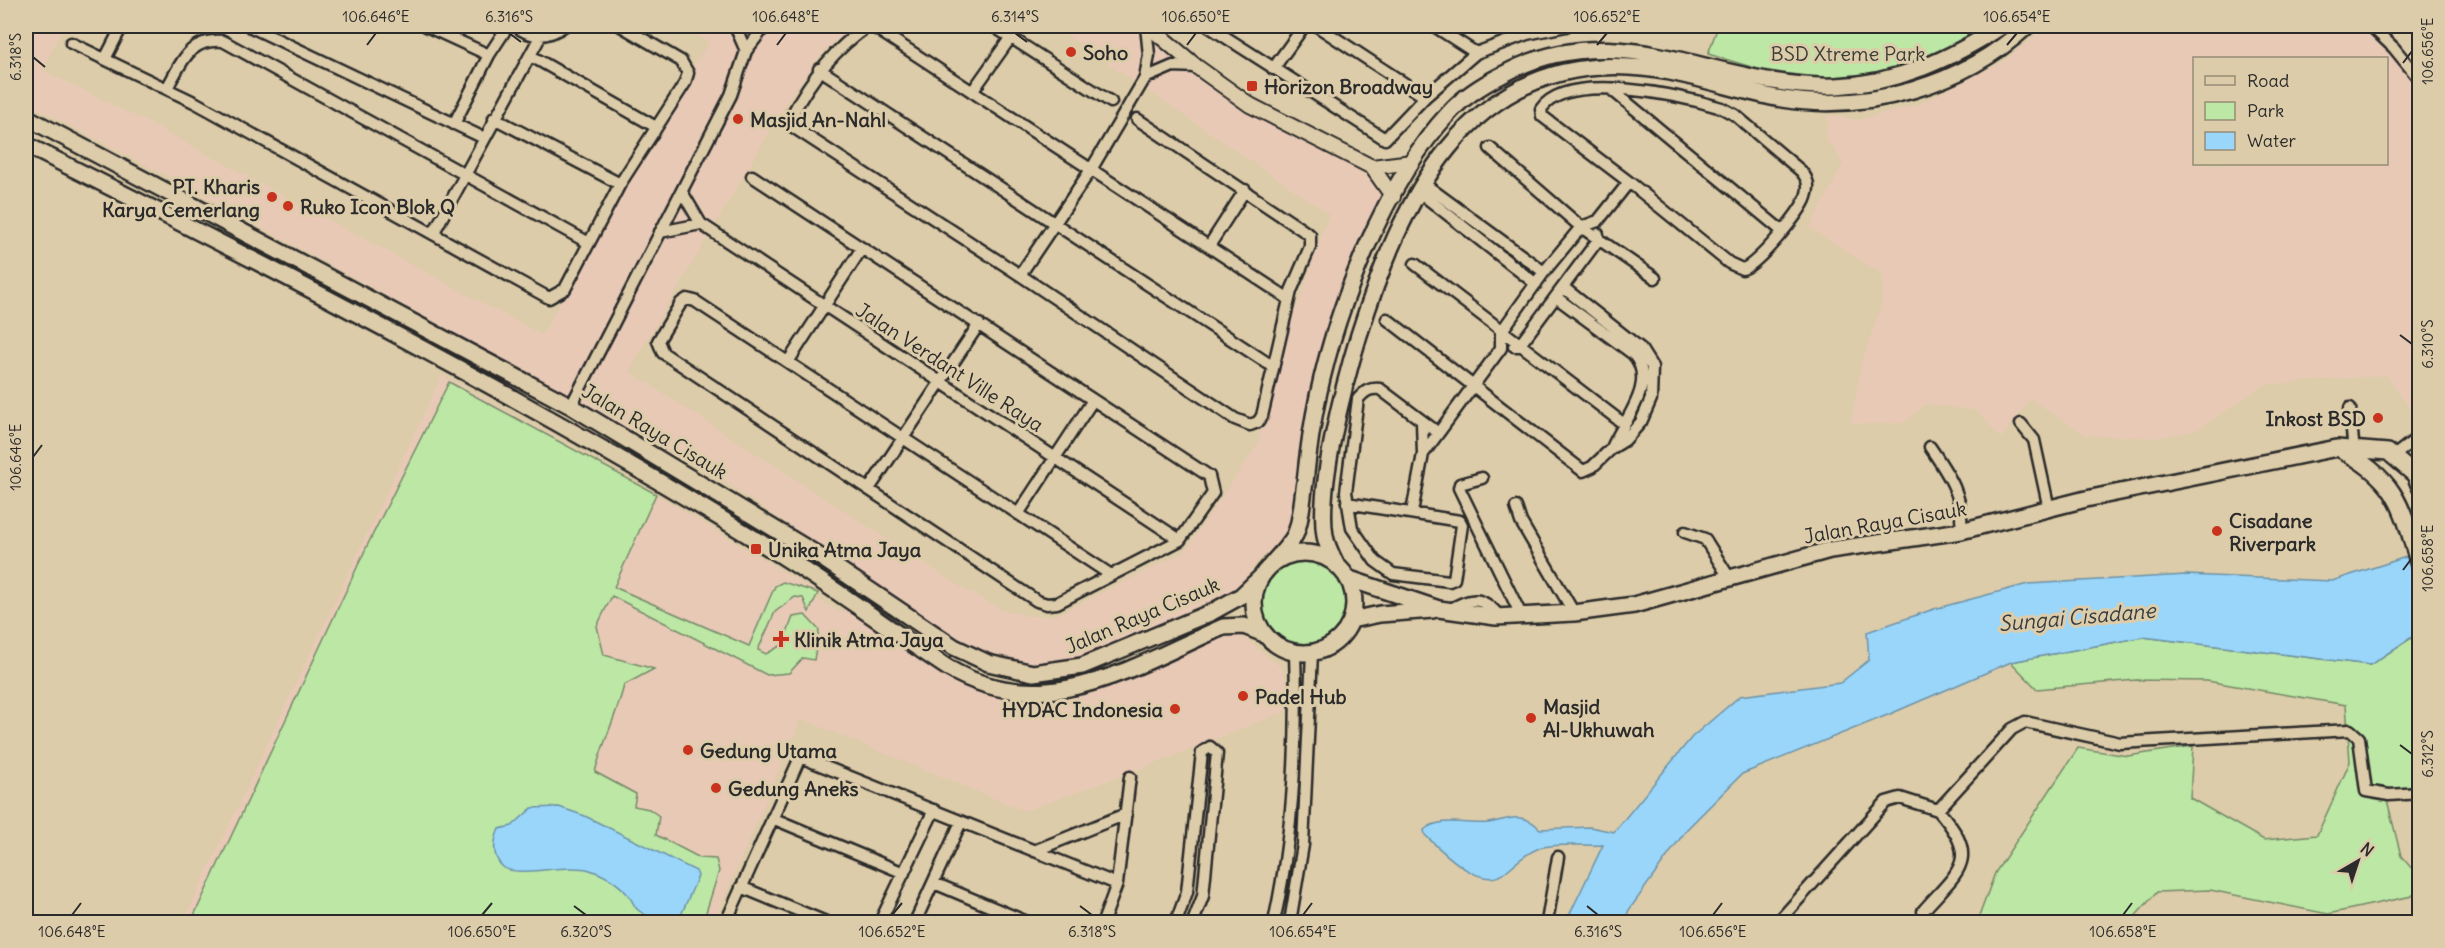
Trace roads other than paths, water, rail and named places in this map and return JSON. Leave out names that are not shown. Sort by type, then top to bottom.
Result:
[{"type":"main road","points":[[2002,26],[1958,52],[1919,70],[1890,79],[1858,84],[1784,82],[1631,50],[1588,49],[1542,58],[1490,81],[1451,110],[1412,162],[1370,240],[1347,296],[1318,396],[1299,522],[1290,543],[1261,577],[1254,596],[1255,616],[1264,634],[1278,646],[1295,653],[1312,653],[1329,647],[1342,635],[1351,620],[1354,598],[1328,547],[1324,516],[1337,424],[1353,354],[1389,247],[1421,187],[1463,129],[1503,98],[1526,85],[1582,68],[1630,67],[1783,99],[1820,102],[1886,97],[1921,88],[1966,69],[2004,45],[2027,26]]},
{"type":"main road","points":[[1490,81],[1503,98]]},
{"type":"main road","name":"Jalan Raya Cisauk","points":[[26,117],[572,406],[813,552],[954,647],[1002,666],[1033,673],[1082,666],[1212,612],[1241,596],[1261,577]]},
{"type":"main road","name":"Jalan Raya Cisauk","points":[[26,145],[454,364],[765,545],[932,658],[976,682],[1026,692],[1077,689],[1223,627],[1244,626],[1264,634]]},
{"type":"main road","points":[[1370,240],[1389,247]]},
{"type":"main road","name":"Jalan Raya Cisauk","points":[[1351,620],[1380,614],[1444,610],[1500,617],[1574,613],[1634,605],[1830,550],[1960,531],[2049,509],[2337,448],[2354,452],[2380,450],[2395,455]]},
{"type":"main road","name":"Jalan Raya Cisauk","points":[[2354,452],[2382,477],[2394,492],[2420,569]]},
{"type":"main road","points":[[2395,455],[2415,476],[2420,487]]},
{"type":"main road","points":[[1271,565],[1283,557],[1312,554],[1342,572]]},
{"type":"main road","name":"Jalan Raya Cisauk","points":[[1342,572],[1444,610]]},
{"type":"street","points":[[105,59],[122,26]]},
{"type":"street","points":[[249,26],[484,138]]},
{"type":"street","points":[[426,26],[489,55]]},
{"type":"street","points":[[454,124],[489,55],[508,26]]},
{"type":"street","points":[[516,26],[530,34],[541,35],[553,33],[564,26]]},
{"type":"street","points":[[70,43],[167,88],[549,298],[565,289],[620,184],[685,83],[687,69],[681,61],[621,26]]},
{"type":"street","points":[[735,26],[746,51]]},
{"type":"street","points":[[572,406],[731,95],[746,51],[765,26]]},
{"type":"street","points":[[1137,118],[1310,235],[1310,247],[1289,299],[1262,416],[1258,422],[1250,425],[1244,424],[793,127],[790,120],[819,69],[832,54],[870,26],[1092,168],[1289,299]]},
{"type":"street","points":[[993,26],[1111,102]]},
{"type":"street","points":[[1020,275],[1092,168],[1145,78],[1149,55],[1147,26]]},
{"type":"street","points":[[1147,26],[1197,67],[1250,105],[1372,167],[1393,197]]},
{"type":"street","points":[[1208,26],[1384,139],[1401,125],[1425,97],[1476,53],[1527,30],[1566,26]]},
{"type":"street","points":[[1273,69],[1304,26]]},
{"type":"street","points":[[1317,26],[1425,97]]},
{"type":"street","points":[[1434,26],[1476,53]]},
{"type":"street","points":[[2371,26],[2394,48],[2420,80]]},
{"type":"street","points":[[433,234],[541,35]]},
{"type":"street","points":[[972,92],[1011,37]]},
{"type":"street","points":[[167,88],[194,46],[208,39],[223,41],[589,243]]},
{"type":"street","points":[[531,56],[656,127]]},
{"type":"street","points":[[1145,78],[1173,66],[1197,67]]},
{"type":"street","points":[[819,69],[1272,366]]},
{"type":"street","points":[[1595,88],[1638,91],[1710,105],[1735,115],[1801,171],[1808,180],[1804,201],[1782,231],[1752,266],[1742,269],[1730,263],[1629,182],[1540,112],[1549,99],[1560,93],[1595,88]]},
{"type":"street","points":[[1611,90],[1782,231]]},
{"type":"street","points":[[494,118],[620,184]]},
{"type":"street","points":[[1490,148],[1581,227],[1654,278]]},
{"type":"street","points":[[1372,167],[1412,162]]},
{"type":"street","points":[[752,176],[1209,476],[1213,493],[1180,540],[1057,603],[1047,604],[1037,601],[663,353],[658,344],[681,303],[691,300],[1111,575]]},
{"type":"street","points":[[1423,454],[1501,348],[1501,332],[1544,272],[1581,227],[1598,221],[1629,182]]},
{"type":"street","points":[[1421,187],[1544,272]]},
{"type":"street","points":[[1209,246],[1245,190]]},
{"type":"street","name":"Jalan Verdant Ville Raya","points":[[682,192],[701,224],[1180,540]]},
{"type":"street","points":[[1445,205],[1536,284]]},
{"type":"street","points":[[1501,348],[1519,346],[1557,298],[1598,240],[1598,221]]},
{"type":"street","points":[[660,232],[701,224]]},
{"type":"street","points":[[788,362],[862,248]]},
{"type":"street","points":[[1415,264],[1519,346],[1624,424]]},
{"type":"street","points":[[1387,319],[1583,471],[1592,467],[1635,430],[1650,405],[1652,366],[1564,288]]},
{"type":"street","points":[[1557,298],[1636,351],[1640,366],[1639,395],[1635,408],[1612,448]]},
{"type":"street","points":[[869,489],[979,324]]},
{"type":"street","points":[[1347,502],[1460,521],[1462,525],[1454,579],[1449,581],[1393,574],[1375,561],[1352,528],[1347,502],[1358,399],[1365,391],[1372,388],[1380,389],[1437,432]]},
{"type":"street","points":[[1018,514],[1094,400]]},
{"type":"street","points":[[2350,408],[2354,452]]},
{"type":"street","points":[[1412,513],[1423,454],[1422,421]]},
{"type":"street","points":[[2021,424],[2034,440],[2049,509]]},
{"type":"street","points":[[2395,455],[2420,436]]},
{"type":"street","points":[[1930,447],[1957,489],[1962,512],[1960,531]]},
{"type":"street","points":[[1482,478],[1460,484],[1459,488],[1522,616]]},
{"type":"street","points":[[1516,507],[1521,522],[1574,613]]},
{"type":"street","points":[[1685,532],[1705,539],[1730,579]]},
{"type":"street","points":[[1274,922],[1279,901],[1298,721],[1295,653]]},
{"type":"street","points":[[1290,922],[1295,903],[1305,824],[1312,653]]},
{"type":"street","points":[[1938,810],[2012,729],[2025,722],[2120,743],[2350,730],[2359,738],[2366,791],[2389,795],[2420,793]]},
{"type":"street","points":[[1176,922],[1187,892],[1202,752],[1210,747],[1217,753],[1203,896],[1193,922]]},
{"type":"street","points":[[726,922],[798,762],[804,758],[1116,884]]},
{"type":"street","points":[[1103,922],[1116,884],[1130,777]]},
{"type":"street","points":[[1778,922],[1886,802],[1900,798],[1938,810],[1951,825],[1963,855],[1961,867],[1923,911]]},
{"type":"street","points":[[880,922],[934,810]]},
{"type":"street","points":[[1034,851],[1125,813]]},
{"type":"street","points":[[772,819],[904,873]]},
{"type":"street","points":[[915,922],[962,822]]},
{"type":"street","points":[[1547,922],[1558,857]]},
{"type":"street","points":[[934,884],[1027,922]]},
{"type":"street","points":[[741,887],[826,922]]},
{"type":"street","points":[[1187,892],[1203,896]]},
{"type":"street","points":[[1279,901],[1295,903]]},
{"type":"water","name":"Sungai Cisadane","points":[[2419,543],[2419,632],[2370,665],[2143,637],[2011,662],[1742,774],[1687,829],[1629,910],[1624,922],[1566,922],[1603,845],[1543,847],[1527,854],[1496,877],[1485,877],[1474,874],[1463,867],[1425,835],[1424,830],[1438,823],[1488,823],[1508,818],[1529,820],[1540,829],[1590,827],[1614,832],[1692,737],[1740,696],[1840,683],[1869,660],[1867,632],[1934,609],[2028,584],[2186,575],[2332,581],[2406,557]]},
{"type":"water","points":[[559,807],[585,816],[696,871],[698,876],[678,922],[668,922],[642,913],[620,886],[590,870],[569,868],[519,871],[510,870],[499,863],[495,849],[499,829],[512,826],[532,808]]},
{"type":"place","name":"Soho","points":[[1071,52]]},
{"type":"place","name":"Horizon Broadway","points":[[1252,86]]},
{"type":"place","name":"Masjid An-Nahl","points":[[738,119]]},
{"type":"place","name":"PT. Kharis Karya Cemerlang","points":[[272,197]]},
{"type":"place","name":"Ruko Icon Blok Q","points":[[288,206]]},
{"type":"place","name":"Inkost BSD","points":[[2378,418]]},
{"type":"place","name":"Cisadane Riverpark","points":[[2217,531]]},
{"type":"place","name":"Unika Atma Jaya","points":[[756,549]]},
{"type":"place","name":"Klinik Atma Jaya","points":[[781,639]]},
{"type":"place","name":"Padel Hub","points":[[1243,696]]},
{"type":"place","name":"HYDAC Indonesia","points":[[1175,709]]},
{"type":"place","name":"Masjid Al-Ukhuwah","points":[[1531,718]]},
{"type":"place","name":"Gedung Utama","points":[[688,750]]},
{"type":"place","name":"Gedung Aneks","points":[[716,788]]},
{"type":"park label","name":"BSD Xtreme Park","points":[[1848,53]]}]
